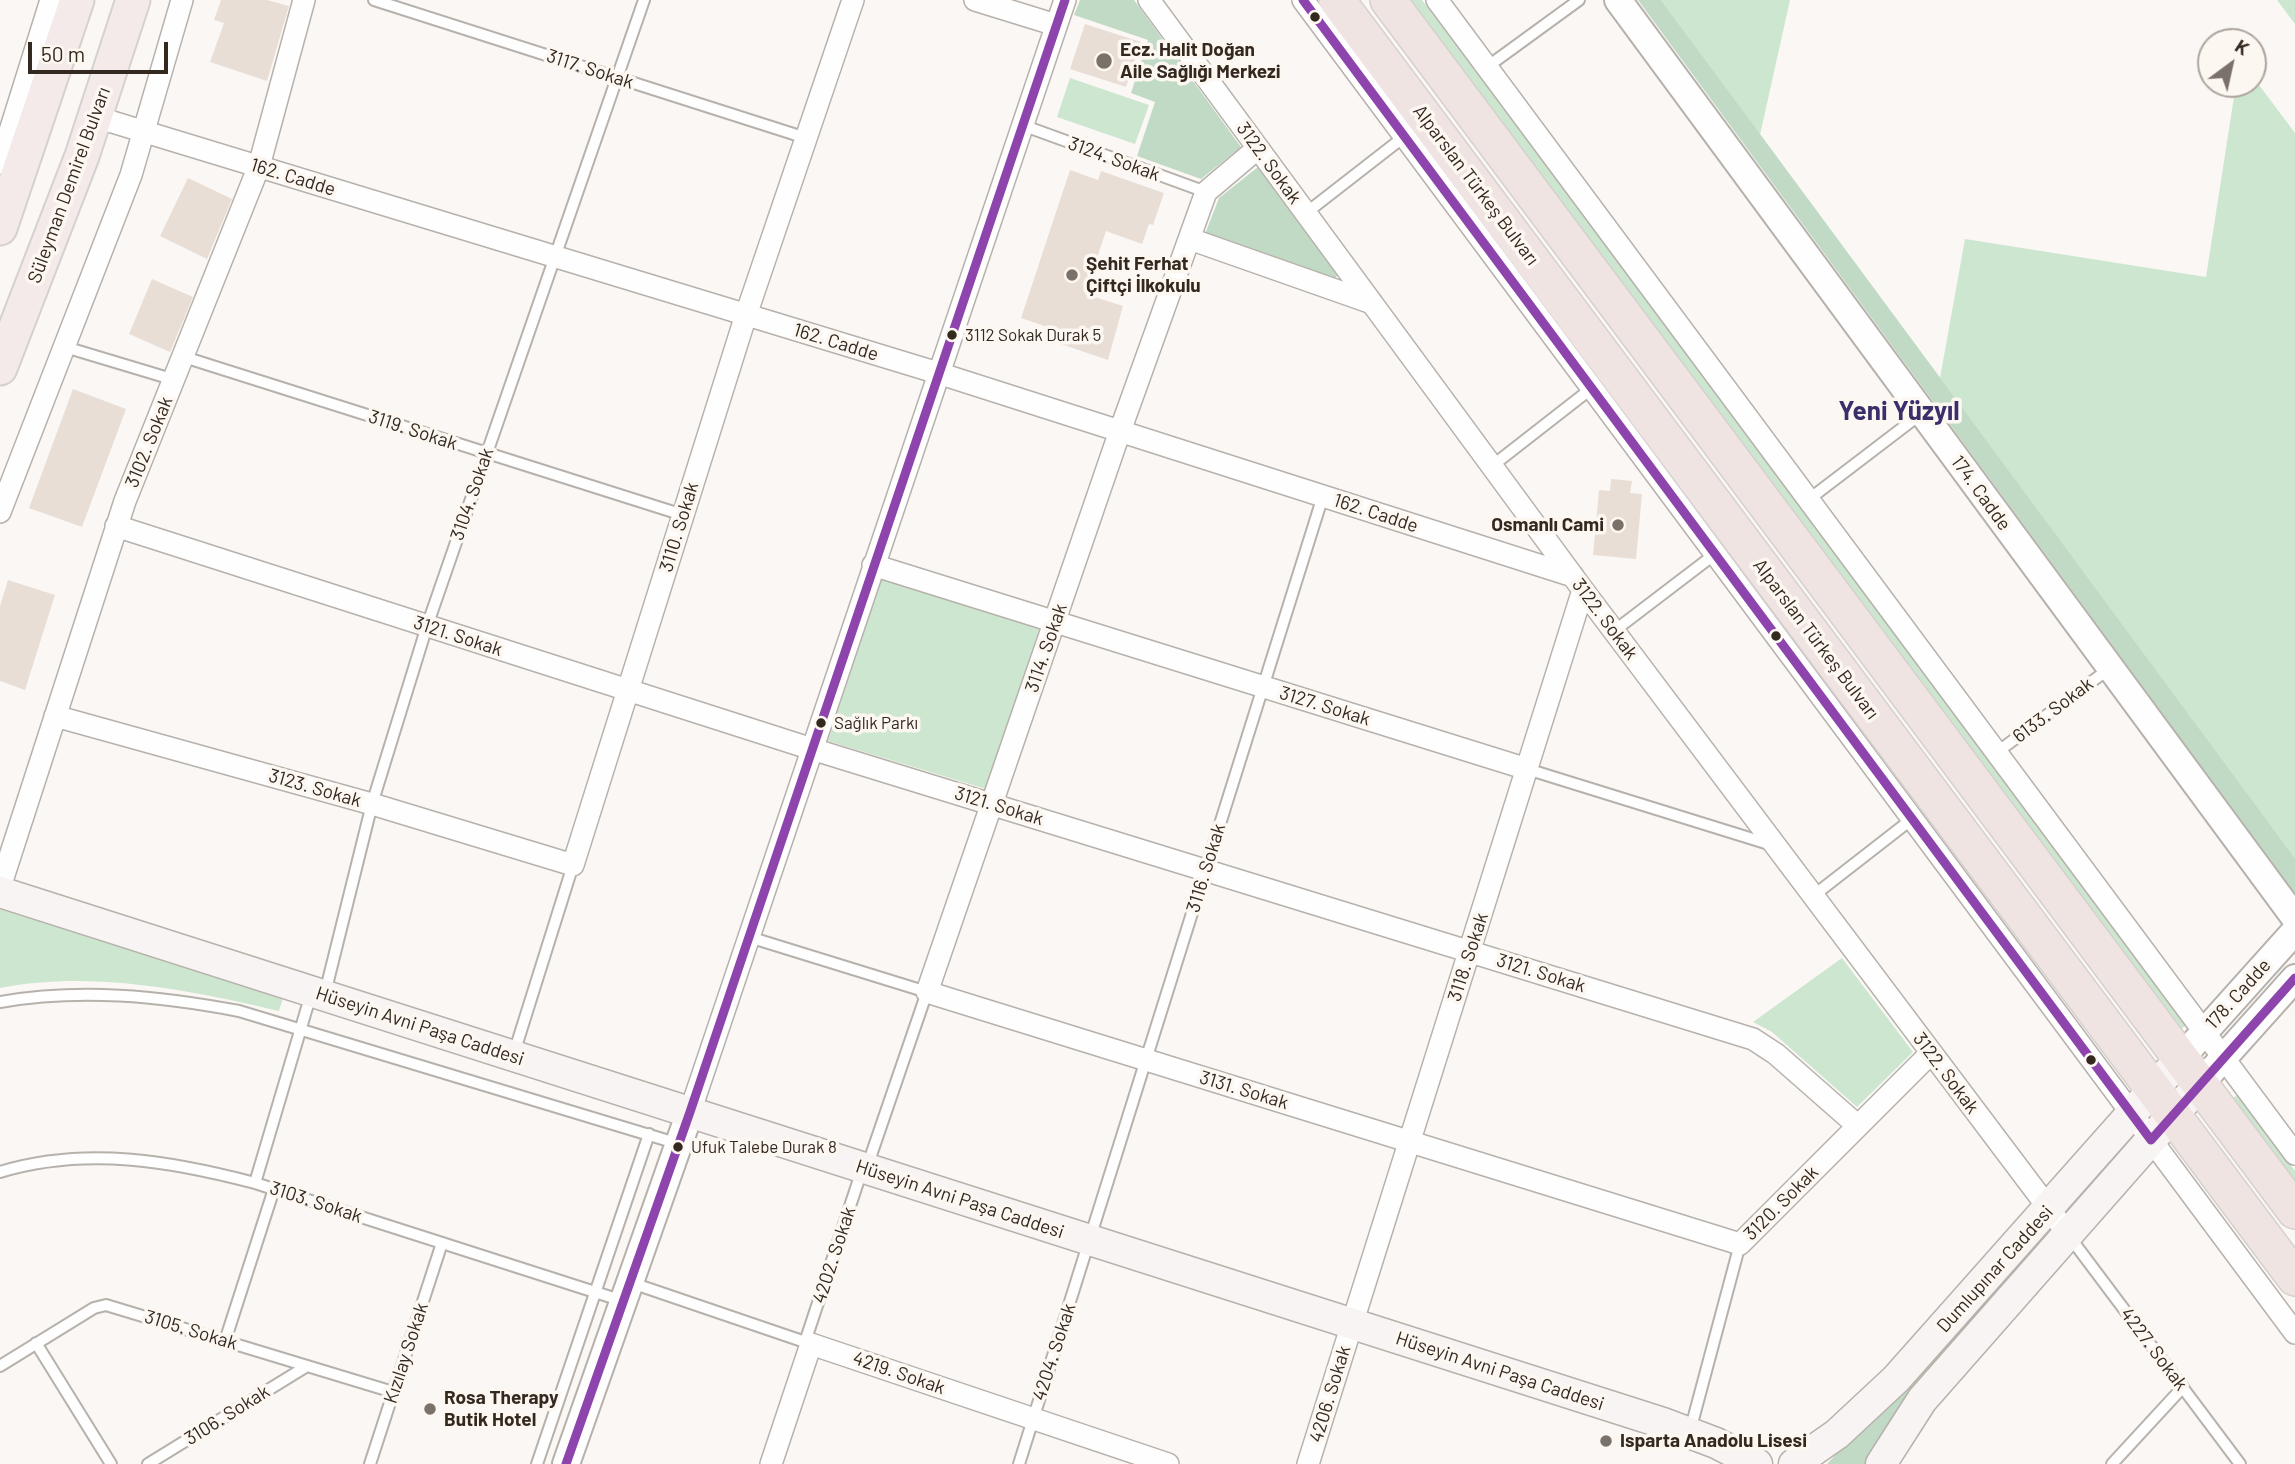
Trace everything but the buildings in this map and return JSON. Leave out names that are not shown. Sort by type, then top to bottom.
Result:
[{"type":"highway","name":"Alparslan Türkeş Bulvarı","points":[[1337,0],[2152,1115],[2295,1278]]},
{"type":"highway","points":[[1388,0],[2295,1210]]},
{"type":"main road","points":[[0,228],[77,0]]},
{"type":"main road","name":"Süleyman Demirel Bulvarı","points":[[0,368],[96,117],[134,0]]},
{"type":"main road","name":"Hüseyin Avni Paşa Caddesi","points":[[0,890],[1689,1433],[1757,1464]]},
{"type":"main road","name":"Dumlupınar Caddesi","points":[[1881,1464],[1922,1400],[2068,1234],[2152,1115],[2191,1071]]},
{"type":"main road","name":"Dumlupınar Caddesi","points":[[1794,1464],[1836,1434],[1896,1379],[2048,1208],[2152,1115]]},
{"type":"street","points":[[0,163],[51,0]]},
{"type":"street","points":[[0,512],[145,132],[182,0]]},
{"type":"street","name":"3102. Sokak","points":[[0,890],[116,526],[259,166],[304,0]]},
{"type":"street","name":"3110. Sokak","points":[[573,865],[746,315],[853,0]]},
{"type":"street","points":[[975,0],[1056,26]]},
{"type":"street","points":[[566,1464],[690,1112],[1065,0]]},
{"type":"street","name":"3122. Sokak","points":[[1149,0],[1578,583],[2068,1234]]},
{"type":"street","points":[[1303,0],[1912,819],[2152,1115],[2295,1333]]},
{"type":"street","points":[[1437,0],[2295,1154]]},
{"type":"street","name":"174. Cadde","points":[[1618,0],[2295,918]]},
{"type":"street","name":"162. Cadde","points":[[96,117],[938,373],[1323,496],[1578,583]]},
{"type":"street","points":[[1206,192],[1258,148]]},
{"type":"street","name":"3114. Sokak","points":[[927,992],[1120,431],[1206,192]]},
{"type":"street","points":[[1190,239],[1372,303]]},
{"type":"street","name":"3121. Sokak","points":[[116,526],[812,748],[1753,1039],[1776,1054],[1858,1126]]},
{"type":"street","name":"3127. Sokak","points":[[873,565],[1527,769]]},
{"type":"street","name":"3118. Sokak","points":[[1352,1324],[1527,769],[1578,583]]},
{"type":"street","name":"3123. Sokak","points":[[55,716],[372,804],[573,865]]},
{"type":"street","name":"178. Cadde","points":[[2191,1071],[2204,1032],[2295,931]]},
{"type":"street","name":"178. Cadde","points":[[2191,1071],[2224,1057],[2295,978]]},
{"type":"street","name":"3131. Sokak","points":[[927,992],[1740,1244]]},
{"type":"street","name":"3120. Sokak","points":[[1740,1244],[1931,1053]]},
{"type":"street","name":"4206. Sokak","points":[[1308,1464],[1352,1324]]},
{"type":"street","name":"4219. Sokak","points":[[808,1343],[1168,1464]]},
{"type":"street","name":"4202. Sokak","points":[[771,1464],[808,1343]]},
{"type":"lane","name":"3117. Sokak","points":[[374,0],[806,138]]},
{"type":"lane","name":"3104. Sokak","points":[[255,1183],[300,1028],[318,993],[427,626],[644,0]]},
{"type":"lane","points":[[1487,67],[1579,0]]},
{"type":"lane","name":"3124. Sokak","points":[[1022,125],[1206,192]]},
{"type":"lane","points":[[1306,213],[1405,136]]},
{"type":"lane","points":[[65,346],[175,380]]},
{"type":"lane","name":"3119. Sokak","points":[[184,357],[683,515]]},
{"type":"lane","points":[[1492,466],[1591,388]]},
{"type":"lane","points":[[1808,500],[1922,413]]},
{"type":"lane","name":"3116. Sokak","points":[[1090,1240],[1323,496]]},
{"type":"lane","points":[[1614,631],[1715,554]]},
{"type":"lane","name":"6133. Sokak","points":[[1996,753],[2110,668]]},
{"type":"lane","name":"3127. Sokak","points":[[1527,769],[1776,846]]},
{"type":"lane","points":[[1813,895],[1912,819]]},
{"type":"lane","name":"3110. Sokak","points":[[513,1056],[573,865]]},
{"type":"lane","name":"3131. Sokak","points":[[749,937],[927,992]]},
{"type":"lane","name":"3114. Sokak","points":[[864,1168],[927,992]]},
{"type":"lane","points":[[0,1002],[64,995],[149,997],[239,1012],[300,1028],[679,1144]]},
{"type":"lane","points":[[537,1464],[649,1134]]},
{"type":"lane","name":"3103. Sokak","points":[[0,1172],[50,1161],[91,1157],[141,1159],[198,1168],[255,1183],[596,1292],[626,1292]]},
{"type":"lane","name":"4202. Sokak","points":[[808,1343],[864,1168]]},
{"type":"lane","points":[[225,1341],[274,1189]]},
{"type":"lane","name":"4227. Sokak","points":[[2068,1234],[2240,1464]]},
{"type":"lane","name":"4204. Sokak","points":[[1019,1464],[1090,1240]]},
{"type":"lane","name":"Kızılay Sokak","points":[[370,1464],[442,1242]]},
{"type":"lane","name":"3120. Sokak","points":[[1689,1433],[1740,1244]]},
{"type":"lane","name":"4219. Sokak","points":[[626,1292],[808,1343]]},
{"type":"lane","name":"3105. Sokak","points":[[0,1366],[102,1305],[393,1392]]},
{"type":"lane","points":[[36,1343],[111,1464]]},
{"type":"lane","name":"3106. Sokak","points":[[148,1464],[307,1366]]},
{"type":"lane","points":[[2112,1464],[2183,1387]]},
{"type":"green space","points":[[1080,0],[1134,0],[1241,147],[1201,179],[1137,156],[1155,102],[1131,93],[1148,40],[1074,15]]},
{"type":"green space","points":[[1409,0],[1422,0],[2187,1025],[2179,1030]]},
{"type":"green space","points":[[1638,0],[1661,0],[2295,858],[2295,894]]},
{"type":"green space","points":[[1661,0],[1790,0],[1760,135]]},
{"type":"green space","points":[[2277,0],[2295,0],[2295,24]]},
{"type":"green space","points":[[1070,78],[1149,105],[1135,144],[1057,117]]},
{"type":"green space","points":[[2267,96],[2295,133],[2295,858],[1940,378],[1965,239],[2206,277],[2234,98],[2267,98]]},
{"type":"green space","points":[[1258,167],[1338,274],[1334,281],[1205,234],[1219,198]]},
{"type":"green space","points":[[882,577],[1039,629],[986,789],[828,741]]},
{"type":"green space","points":[[0,909],[283,998],[279,1011],[175,990],[105,982],[35,983],[0,988]]},
{"type":"green space","points":[[1842,958],[1913,1052],[1857,1107],[1772,1032],[1753,1022]]},
{"type":"green space","points":[[2238,1094],[2295,1171],[2295,1184],[2232,1099]]},
{"type":"green space","points":[[2133,1132],[2138,1137],[2071,1218],[2062,1208]]},
{"type":"green space","points":[[2046,1227],[2054,1237],[1867,1464],[1827,1464]]},
{"type":"transit line","points":[[566,1464],[690,1112],[1065,0]]},
{"type":"transit line","points":[[1303,0],[2151,1140],[2295,978]]},
{"type":"place","name":"Ecz. Halit Doğan Aile Sağlığı Merkezi","points":[[1104,61]]},
{"type":"place","name":"Şehit Ferhat Çiftçi İlkokulu","points":[[1072,275]]},
{"type":"place","name":"3112 Sokak Durak 5","points":[[952,335]]},
{"type":"place","name":"Osmanlı Cami","points":[[1618,525]]},
{"type":"place","name":"Sağlık Parkı","points":[[821,723]]},
{"type":"place","name":"Ufuk Talebe Durak 8","points":[[678,1147]]},
{"type":"place","name":"Rosa Therapy Butik Hotel","points":[[430,1409]]},
{"type":"place","name":"Isparta Anadolu Lisesi","points":[[1606,1441]]},
{"type":"district","name":"Yeni Yüzyıl","points":[[1899,411]]}]
